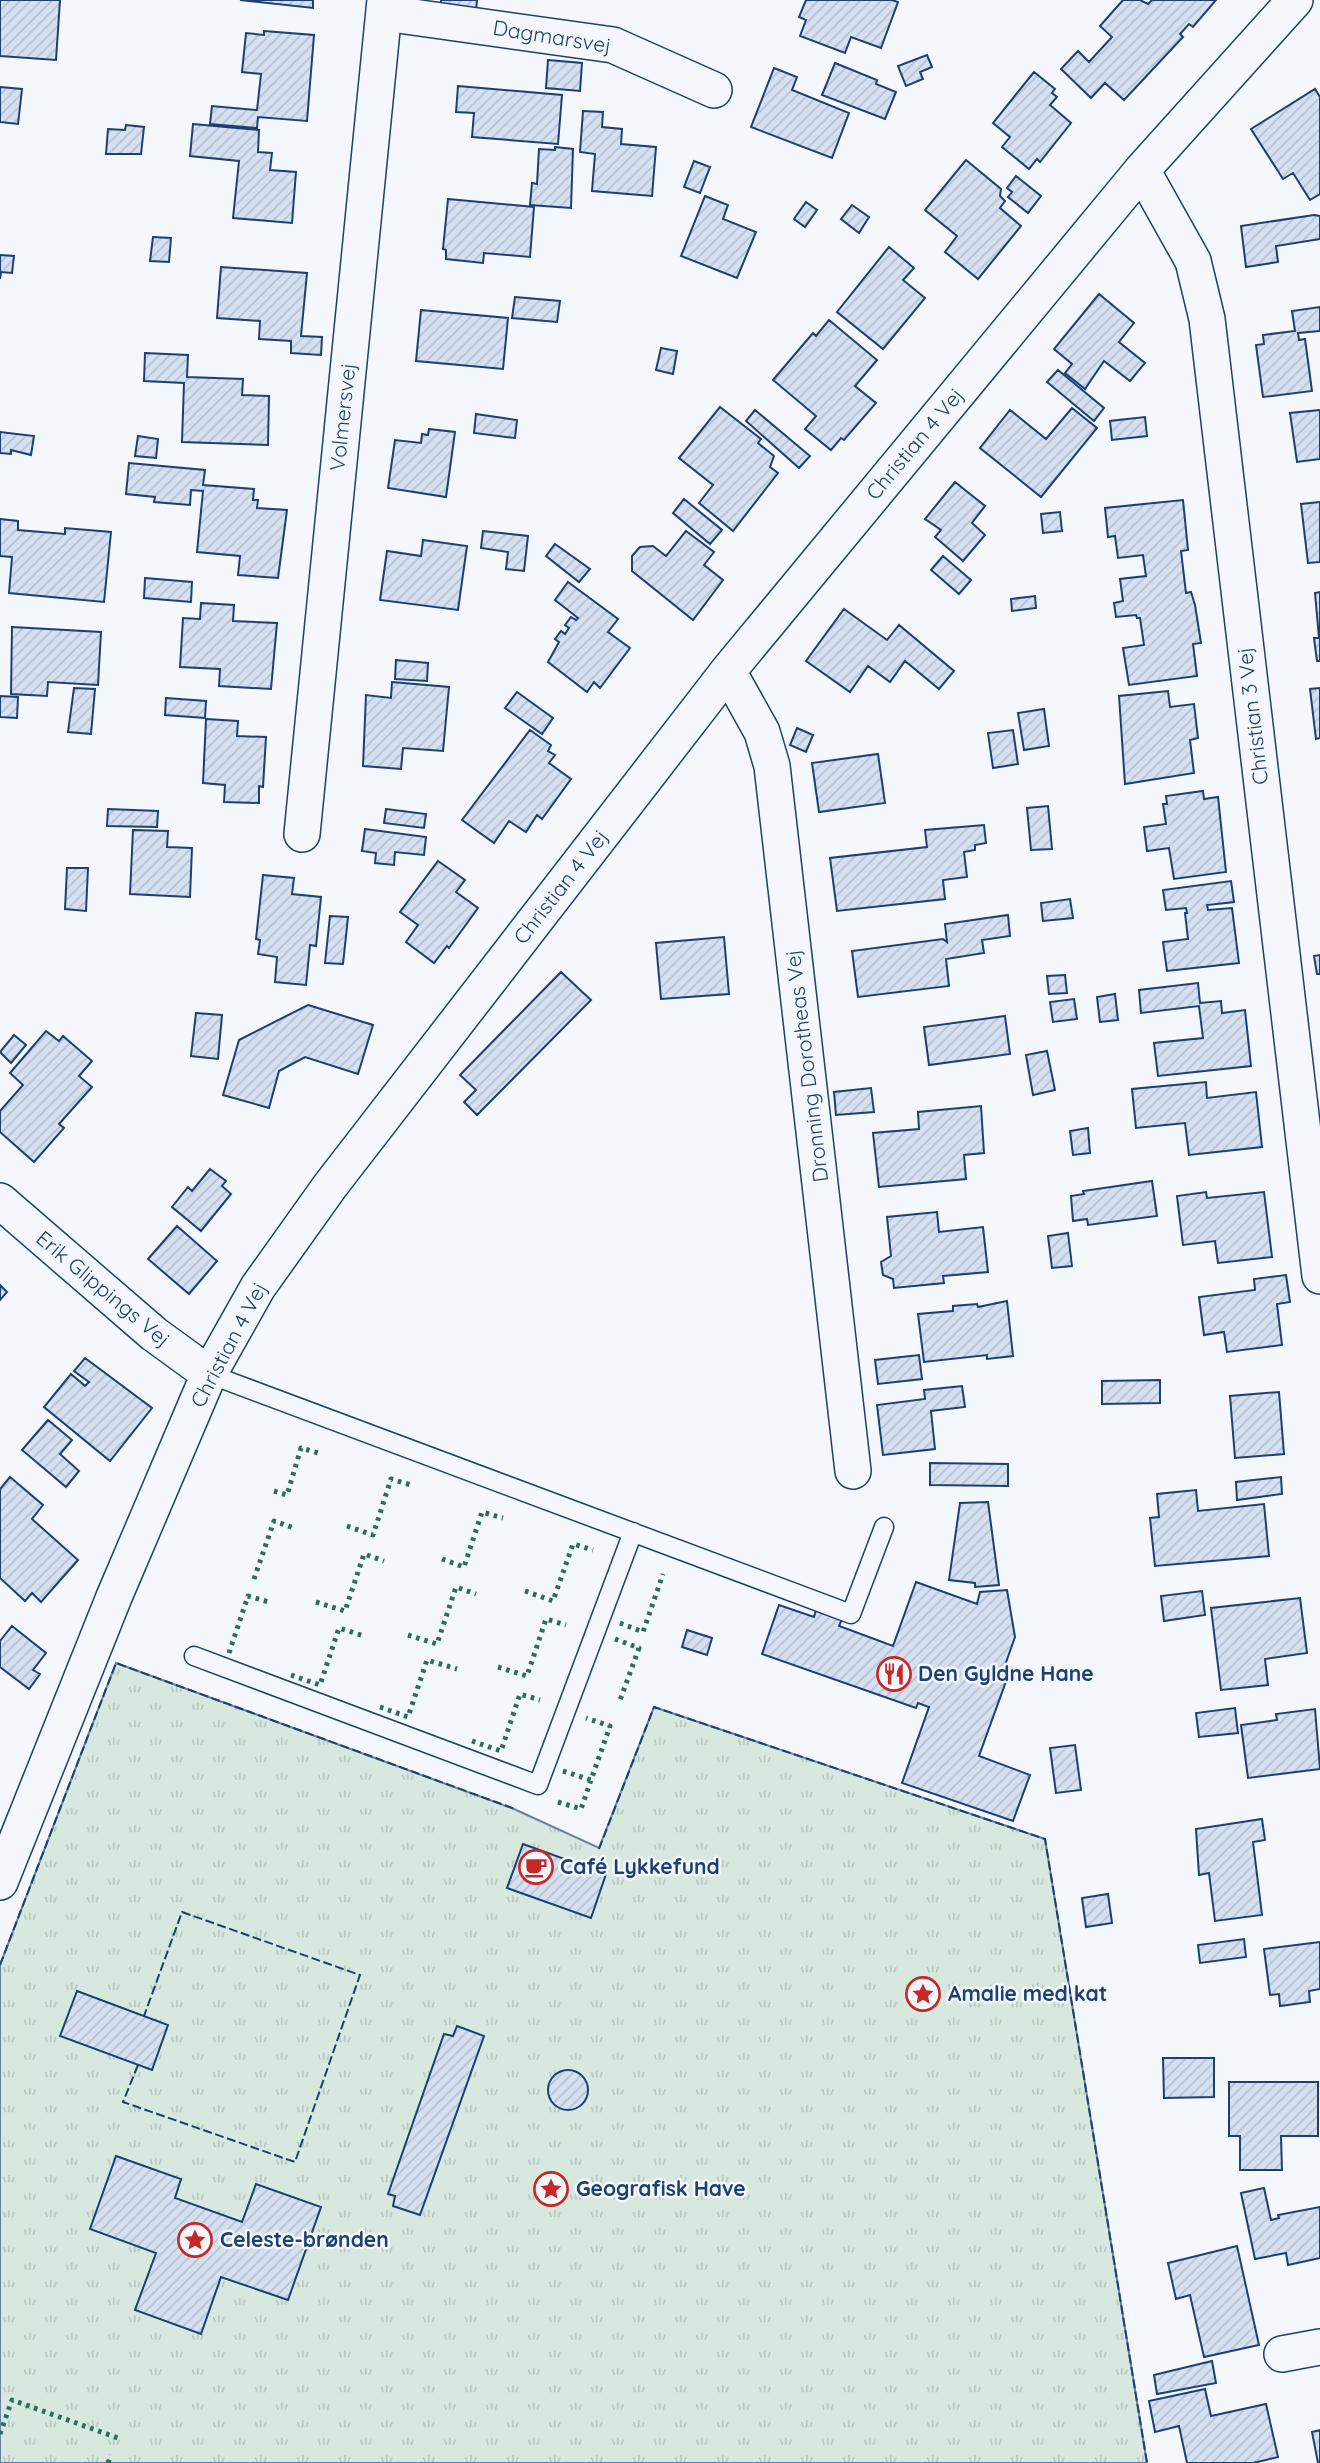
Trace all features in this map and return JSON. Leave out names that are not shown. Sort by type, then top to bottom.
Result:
[{"type":"street","name":"Christian 4 Vej","points":[[0,1882],[114,1597],[209,1374],[258,1287],[330,1186],[728,671],[1142,170],[1295,0]]},
{"type":"street","name":"Dagmarsvej","points":[[384,7],[613,45],[714,90]]},
{"type":"street","name":"Volmersvej","points":[[302,834],[384,7]]},
{"type":"street","name":"Christian 3 Vej","points":[[1142,170],[1193,261],[1207,319],[1320,1276]]},
{"type":"street","name":"Dronning Dorotheas Vej","points":[[728,671],[762,732],[772,766],[853,1471]]},
{"type":"street","name":"Erik Glippings Vej","points":[[0,1201],[155,1334],[209,1374]]},
{"type":"street","points":[[1282,2354],[1320,2347]]},
{"type":"lane","points":[[209,1374],[851,1614],[884,1527]]},
{"type":"lane","points":[[194,1656],[538,1785],[633,1532]]},
{"type":"green space","name":"Geografisk Have","points":[[116,1663],[514,1809],[599,1848],[654,1707],[1045,1839],[1147,2463],[0,2463],[0,1965]]},
{"type":"building","points":[[0,0],[60,0],[56,60],[0,56]]},
{"type":"building","points":[[240,0],[313,0],[313,8]]},
{"type":"building","points":[[441,0],[477,0],[476,11],[441,9]]},
{"type":"building","points":[[806,0],[898,2],[881,48],[851,37],[845,53],[800,36],[806,20],[799,17]]},
{"type":"building","points":[[1123,0],[1140,0],[1148,4],[1152,0],[1216,0],[1193,27],[1189,24],[1180,34],[1183,37],[1124,100],[1105,83],[1091,98],[1061,69],[1078,51],[1089,62],[1112,37],[1100,26]]},
{"type":"building","points":[[264,31],[314,35],[307,121],[258,117],[257,128],[210,124],[212,106],[257,110],[261,74],[242,72],[246,33],[264,35]]},
{"type":"building","points":[[927,55],[932,67],[920,72],[923,79],[906,86],[898,66]]},
{"type":"building","points":[[548,60],[582,63],[580,91],[546,88]]},
{"type":"building","points":[[835,63],[877,80],[876,84],[896,92],[885,119],[822,95]]},
{"type":"building","points":[[774,68],[797,77],[792,90],[849,113],[832,158],[751,127]]},
{"type":"building","points":[[1034,72],[1055,89],[1052,93],[1057,97],[1050,105],[1071,123],[1040,162],[1037,159],[1029,169],[1002,147],[1010,137],[993,123]]},
{"type":"building","points":[[458,86],[562,95],[558,144],[472,137],[474,113],[456,112]]},
{"type":"building","points":[[0,87],[22,89],[18,124],[0,122]]},
{"type":"building","points":[[1315,89],[1320,97],[1320,194],[1310,200],[1293,173],[1283,179],[1251,129]]},
{"type":"building","points":[[583,111],[603,112],[602,127],[622,129],[621,144],[656,147],[652,196],[592,191],[595,154],[580,152]]},
{"type":"building","points":[[193,124],[259,130],[258,152],[272,153],[270,170],[296,172],[292,223],[233,218],[239,161],[190,156]]},
{"type":"building","points":[[126,125],[144,127],[141,154],[106,154],[108,129],[125,130]]},
{"type":"building","points":[[555,147],[573,149],[571,208],[530,205],[532,183],[537,184],[539,149],[555,150]]},
{"type":"building","points":[[966,160],[1001,189],[1000,196],[1005,201],[1000,208],[1021,226],[978,279],[945,252],[957,236],[925,210]]},
{"type":"building","points":[[694,161],[710,167],[700,193],[684,187]]},
{"type":"building","points":[[1016,176],[1041,196],[1028,213],[1008,197],[1012,192],[1007,188]]},
{"type":"building","points":[[705,196],[728,205],[723,219],[756,232],[737,278],[681,256]]},
{"type":"building","points":[[448,199],[534,207],[530,257],[484,253],[483,263],[446,259],[446,250],[443,249]]},
{"type":"building","points":[[806,202],[817,210],[805,227],[794,219]]},
{"type":"building","points":[[852,205],[869,217],[859,233],[841,219]]},
{"type":"building","points":[[1320,216],[1320,239],[1276,246],[1278,262],[1246,267],[1241,226]]},
{"type":"building","points":[[153,237],[171,238],[169,262],[150,261]]},
{"type":"building","points":[[889,247],[914,268],[903,280],[925,298],[883,349],[837,312]]},
{"type":"building","points":[[0,255],[14,256],[12,273],[1,272],[0,279]]},
{"type":"building","points":[[221,267],[307,273],[301,336],[322,337],[321,355],[291,353],[291,341],[259,339],[260,321],[217,318]]},
{"type":"building","points":[[1099,294],[1134,323],[1119,342],[1145,363],[1130,381],[1104,361],[1085,389],[1065,373],[1072,364],[1054,349]]},
{"type":"building","points":[[515,297],[560,301],[557,322],[512,318]]},
{"type":"building","points":[[1320,307],[1320,331],[1298,333],[1299,340],[1305,339],[1312,391],[1263,397],[1256,345],[1264,344],[1263,335],[1295,331],[1292,311]]},
{"type":"building","points":[[421,310],[508,318],[503,369],[416,361]]},
{"type":"building","points":[[829,320],[877,360],[855,386],[876,403],[844,440],[841,438],[831,450],[805,429],[816,416],[773,380],[813,333],[816,336]]},
{"type":"building","points":[[661,348],[677,351],[673,374],[656,370]]},
{"type":"building","points":[[145,353],[188,355],[187,377],[243,379],[242,395],[269,396],[268,445],[182,442],[184,383],[144,381]]},
{"type":"building","points":[[1058,370],[1104,408],[1094,421],[1047,382]]},
{"type":"building","points":[[720,407],[761,439],[758,443],[774,456],[770,467],[778,473],[733,531],[699,503],[713,485],[679,458]]},
{"type":"building","points":[[1072,408],[1097,428],[1041,497],[980,448],[1010,410],[1046,439]]},
{"type":"building","points":[[755,410],[810,456],[799,468],[746,421]]},
{"type":"building","points":[[1320,410],[1320,459],[1297,462],[1290,413]]},
{"type":"building","points":[[476,414],[517,420],[515,438],[474,433]]},
{"type":"building","points":[[1145,417],[1147,436],[1112,440],[1110,421]]},
{"type":"building","points":[[429,429],[455,432],[446,497],[388,488],[395,440],[421,443],[422,434],[428,435]]},
{"type":"building","points":[[0,432],[34,436],[31,455],[11,450],[11,454],[0,453]]},
{"type":"building","points":[[138,436],[158,439],[156,458],[135,456]]},
{"type":"building","points":[[129,463],[205,470],[203,485],[254,489],[253,500],[258,500],[257,508],[287,510],[278,578],[238,575],[240,556],[197,552],[203,491],[191,490],[190,505],[154,502],[155,497],[126,494]]},
{"type":"building","points":[[955,482],[985,506],[972,523],[985,535],[963,561],[935,537],[941,530],[925,519]]},
{"type":"building","points":[[684,499],[722,530],[710,544],[673,513]]},
{"type":"building","points":[[1183,500],[1188,550],[1181,551],[1186,593],[1191,592],[1195,605],[1201,643],[1193,644],[1197,676],[1129,685],[1123,648],[1144,645],[1140,618],[1136,615],[1116,617],[1114,603],[1123,601],[1120,579],[1146,576],[1143,555],[1118,558],[1115,536],[1108,537],[1105,508]]},
{"type":"building","points":[[1320,502],[1320,562],[1308,563],[1301,504]]},
{"type":"building","points":[[1060,512],[1062,531],[1043,533],[1041,514]]},
{"type":"building","points":[[0,519],[18,521],[18,530],[65,534],[65,528],[111,532],[104,602],[9,593],[12,557],[0,556]]},
{"type":"building","points":[[483,531],[528,536],[524,571],[506,569],[508,552],[481,548]]},
{"type":"building","points":[[686,531],[714,552],[704,565],[723,580],[693,620],[632,571],[632,556],[640,547],[653,546],[666,556]]},
{"type":"building","points":[[423,540],[467,546],[458,610],[380,600],[387,551],[421,556]]},
{"type":"building","points":[[555,544],[590,569],[579,582],[546,556]]},
{"type":"building","points":[[943,556],[971,580],[959,594],[931,570]]},
{"type":"building","points":[[145,578],[192,582],[191,602],[144,598]]},
{"type":"building","points":[[568,582],[618,619],[608,632],[630,648],[600,688],[594,682],[587,692],[548,662],[559,642],[555,639],[561,631],[565,634],[569,628],[565,625],[571,617],[576,620],[578,618],[555,600]]},
{"type":"building","points":[[1320,592],[1320,661],[1317,661],[1314,638],[1319,638],[1315,593]]},
{"type":"building","points":[[1035,596],[1036,608],[1012,611],[1011,599]]},
{"type":"building","points":[[201,603],[234,605],[233,621],[277,623],[271,689],[219,686],[220,669],[180,667],[183,618],[200,619]]},
{"type":"building","points":[[844,609],[887,640],[899,625],[954,671],[939,689],[905,661],[890,682],[868,666],[850,692],[806,661]]},
{"type":"building","points":[[12,627],[101,632],[98,685],[48,682],[47,696],[11,694]]},
{"type":"building","points":[[396,660],[428,663],[427,681],[395,679]]},
{"type":"building","points":[[392,682],[449,687],[443,751],[403,748],[401,769],[363,766],[366,695],[391,698]]},
{"type":"building","points":[[74,688],[95,689],[91,734],[68,732]]},
{"type":"building","points":[[1320,688],[1320,738],[1316,739],[1310,689]]},
{"type":"building","points":[[1168,691],[1170,707],[1194,704],[1198,738],[1190,740],[1194,773],[1125,784],[1119,696]]},
{"type":"building","points":[[517,692],[553,718],[542,734],[505,708]]},
{"type":"building","points":[[0,696],[18,697],[17,718],[0,717]]},
{"type":"building","points":[[166,698],[206,701],[205,718],[165,715]]},
{"type":"building","points":[[1044,709],[1049,746],[1024,750],[1018,713]]},
{"type":"building","points":[[206,719],[238,721],[237,736],[266,737],[263,787],[259,786],[259,803],[224,802],[225,785],[203,783]]},
{"type":"building","points":[[797,728],[813,735],[806,752],[790,745]]},
{"type":"building","points":[[530,730],[551,745],[548,751],[555,755],[549,763],[571,779],[542,819],[537,815],[526,832],[509,821],[494,843],[462,820]]},
{"type":"building","points":[[1013,730],[1018,764],[993,768],[988,733]]},
{"type":"building","points":[[878,754],[885,803],[819,812],[812,763]]},
{"type":"building","points":[[1203,791],[1204,799],[1218,797],[1226,872],[1174,879],[1169,848],[1147,851],[1144,827],[1166,824],[1163,804],[1167,804],[1166,796]]},
{"type":"building","points":[[1048,806],[1052,849],[1031,850],[1027,808]]},
{"type":"building","points":[[108,809],[158,811],[157,827],[107,826]]},
{"type":"building","points":[[386,809],[426,814],[424,828],[384,823]]},
{"type":"building","points":[[984,825],[986,843],[975,845],[975,850],[964,852],[967,877],[943,880],[945,899],[837,911],[830,858],[927,847],[925,830]]},
{"type":"building","points":[[365,829],[426,837],[424,855],[395,852],[394,865],[375,863],[376,853],[362,851]]},
{"type":"building","points":[[133,830],[168,831],[167,847],[192,848],[190,897],[130,894]]},
{"type":"building","points":[[438,861],[465,880],[456,892],[478,908],[449,948],[447,946],[434,963],[406,942],[418,925],[400,912]]},
{"type":"building","points":[[67,868],[88,868],[86,911],[65,909]]},
{"type":"building","points":[[263,875],[294,878],[292,894],[321,897],[316,946],[310,945],[306,985],[275,982],[277,957],[258,954],[260,940],[256,939]]},
{"type":"building","points":[[1231,881],[1234,902],[1207,905],[1208,910],[1232,908],[1239,963],[1167,971],[1163,942],[1188,939],[1187,913],[1186,908],[1166,910],[1163,890]]},
{"type":"building","points":[[1070,899],[1073,918],[1043,921],[1041,903]]},
{"type":"building","points":[[1008,915],[1010,936],[982,940],[984,953],[946,959],[949,986],[858,997],[852,951],[943,939],[947,942],[945,924]]},
{"type":"building","points":[[330,916],[348,917],[343,964],[325,963]]},
{"type":"building","points":[[724,937],[729,994],[661,999],[656,943]]},
{"type":"building","points":[[1320,955],[1320,974],[1317,974],[1314,956]]},
{"type":"building","points":[[561,972],[591,1000],[477,1115],[464,1102],[476,1090],[460,1075]]},
{"type":"building","points":[[1065,975],[1067,993],[1049,994],[1047,976]]},
{"type":"building","points":[[1198,983],[1200,1003],[1221,1001],[1222,1013],[1245,1010],[1251,1066],[1158,1076],[1154,1043],[1203,1038],[1199,1006],[1141,1013],[1139,990]]},
{"type":"building","points":[[1115,994],[1118,1020],[1100,1022],[1097,997]]},
{"type":"building","points":[[1074,999],[1077,1019],[1053,1022],[1050,1002]]},
{"type":"building","points":[[308,1005],[373,1025],[358,1074],[305,1057],[279,1071],[269,1108],[223,1095],[239,1040]]},
{"type":"building","points":[[196,1013],[222,1015],[218,1059],[191,1056]]},
{"type":"building","points":[[1005,1016],[1010,1054],[929,1065],[924,1027]]},
{"type":"building","points":[[46,1031],[59,1041],[63,1036],[92,1061],[79,1076],[92,1087],[59,1124],[64,1128],[34,1162],[0,1132],[0,1111],[23,1085],[10,1073]]},
{"type":"building","points":[[14,1035],[26,1045],[11,1063],[0,1052]]},
{"type":"building","points":[[1047,1051],[1055,1090],[1033,1095],[1026,1055]]},
{"type":"building","points":[[1206,1082],[1207,1098],[1256,1092],[1262,1147],[1189,1155],[1185,1123],[1136,1128],[1132,1089]]},
{"type":"building","points":[[871,1088],[874,1112],[836,1115],[834,1092]]},
{"type":"building","points":[[981,1106],[984,1153],[964,1155],[966,1179],[879,1187],[873,1133],[919,1129],[918,1112]]},
{"type":"building","points":[[1088,1128],[1090,1153],[1073,1155],[1070,1131]]},
{"type":"building","points":[[210,1169],[226,1181],[222,1186],[231,1194],[201,1231],[172,1207],[188,1187],[192,1191]]},
{"type":"building","points":[[1152,1181],[1157,1216],[1088,1225],[1087,1219],[1073,1221],[1071,1196],[1084,1194],[1083,1191]]},
{"type":"building","points":[[1206,1192],[1207,1198],[1264,1192],[1272,1257],[1218,1263],[1215,1241],[1183,1245],[1177,1196]]},
{"type":"building","points":[[937,1212],[939,1232],[983,1227],[988,1272],[943,1276],[944,1283],[894,1288],[893,1279],[883,1275],[881,1262],[891,1256],[887,1217]]},
{"type":"building","points":[[177,1226],[217,1261],[189,1294],[148,1259]]},
{"type":"building","points":[[1068,1233],[1072,1266],[1052,1268],[1048,1236]]},
{"type":"building","points":[[1286,1275],[1290,1302],[1277,1304],[1282,1345],[1227,1352],[1224,1332],[1204,1335],[1199,1297],[1255,1290],[1254,1279]]},
{"type":"building","points":[[0,1285],[7,1292],[0,1300]]},
{"type":"building","points":[[1007,1301],[1013,1356],[987,1359],[987,1355],[924,1362],[918,1314],[953,1311],[953,1306],[977,1304],[978,1307]]},
{"type":"building","points":[[919,1355],[922,1379],[878,1384],[875,1360]]},
{"type":"building","points":[[85,1358],[152,1408],[110,1461],[44,1407],[71,1374],[85,1386],[89,1382],[74,1371]]},
{"type":"building","points":[[1160,1380],[1160,1403],[1102,1404],[1102,1381]]},
{"type":"building","points":[[962,1386],[965,1407],[931,1411],[935,1449],[883,1455],[877,1405],[925,1399],[924,1390]]},
{"type":"building","points":[[1279,1392],[1284,1454],[1235,1458],[1230,1396]]},
{"type":"building","points":[[48,1420],[72,1440],[60,1454],[79,1471],[66,1487],[22,1450]]},
{"type":"building","points":[[930,1463],[1008,1464],[1008,1486],[930,1485]]},
{"type":"building","points":[[10,1477],[43,1505],[32,1519],[78,1560],[41,1602],[32,1593],[25,1601],[0,1578],[0,1489]]},
{"type":"building","points":[[1281,1477],[1282,1494],[1237,1500],[1236,1482]]},
{"type":"building","points":[[1196,1490],[1198,1511],[1264,1504],[1269,1556],[1155,1566],[1150,1518],[1159,1517],[1157,1494]]},
{"type":"building","points":[[988,1502],[999,1585],[975,1587],[975,1583],[949,1580],[960,1503]]},
{"type":"building","points":[[916,1582],[977,1604],[980,1592],[1007,1590],[1015,1637],[1003,1671],[1009,1673],[979,1756],[1030,1775],[1013,1821],[902,1783],[929,1707],[918,1703],[916,1708],[762,1654],[779,1605],[814,1617],[816,1610],[842,1619],[839,1626],[893,1646]]},
{"type":"building","points":[[1202,1591],[1205,1615],[1164,1621],[1161,1596]]},
{"type":"building","points":[[1300,1598],[1307,1653],[1265,1659],[1268,1685],[1221,1690],[1211,1608]]},
{"type":"building","points":[[12,1626],[46,1653],[33,1670],[40,1674],[29,1689],[0,1667],[0,1641]]},
{"type":"building","points":[[687,1630],[712,1638],[707,1655],[682,1647]]},
{"type":"building","points":[[1235,1708],[1238,1733],[1199,1737],[1196,1713]]},
{"type":"building","points":[[1315,1709],[1320,1769],[1248,1778],[1241,1725],[1277,1720],[1276,1714]]},
{"type":"building","points":[[1075,1745],[1081,1790],[1056,1793],[1050,1748]]},
{"type":"building","points":[[1262,1819],[1265,1840],[1253,1842],[1262,1915],[1215,1921],[1209,1873],[1199,1875],[1196,1829]]},
{"type":"building","points":[[523,1844],[606,1874],[591,1918],[507,1888]]},
{"type":"building","points":[[1108,1894],[1112,1923],[1086,1927],[1082,1898]]},
{"type":"building","points":[[1244,1939],[1246,1957],[1200,1963],[1198,1945]]},
{"type":"building","points":[[1320,1942],[1320,1989],[1309,1991],[1310,2002],[1280,2006],[1279,1994],[1270,1995],[1264,1949]]},
{"type":"building","points":[[77,1991],[168,2025],[152,2070],[60,2036]]},
{"type":"building","points":[[457,2026],[484,2036],[420,2215],[393,2206],[395,2196],[388,2194],[444,2034],[453,2036]]},
{"type":"building","points":[[1163,2058],[1214,2058],[1214,2097],[1164,2098]]},
{"type":"building","points":[[568,2070],[576,2071],[582,2076],[587,2082],[587,2098],[582,2104],[576,2109],[568,2110],[560,2109],[554,2104],[549,2098],[548,2090],[549,2082],[554,2076],[560,2071]]},
{"type":"building","points":[[1229,2082],[1318,2082],[1318,2136],[1281,2136],[1282,2170],[1240,2170],[1240,2136],[1229,2136]]},
{"type":"building","points":[[116,2156],[181,2179],[175,2198],[242,2222],[256,2184],[321,2207],[288,2300],[221,2277],[201,2334],[135,2310],[156,2253],[90,2229]]},
{"type":"building","points":[[1264,2188],[1271,2220],[1279,2218],[1278,2215],[1320,2207],[1320,2258],[1288,2265],[1286,2253],[1255,2259],[1241,2193]]},
{"type":"building","points":[[1237,2246],[1259,2345],[1204,2357],[1190,2295],[1176,2299],[1168,2263]]},
{"type":"building","points":[[1212,2361],[1216,2383],[1157,2394],[1154,2375]]},
{"type":"building","points":[[1205,2389],[1211,2416],[1266,2404],[1278,2457],[1253,2463],[1187,2463],[1179,2426],[1155,2432],[1149,2401]]},
{"type":"building","points":[[1320,2430],[1320,2463],[1318,2463],[1312,2432]]},
{"type":"hedge","points":[[274,1491],[287,1495],[301,1448],[322,1454]]},
{"type":"hedge","points":[[347,1526],[373,1535],[391,1479],[411,1485]]},
{"type":"hedge","points":[[442,1559],[464,1567],[482,1512],[503,1518]]},
{"type":"hedge","points":[[254,1579],[274,1521],[294,1528]]},
{"type":"hedge","points":[[525,1591],[553,1601],[573,1544],[593,1550]]},
{"type":"hedge","points":[[316,1602],[345,1611],[364,1554],[384,1561]]},
{"type":"hedge","points":[[620,1623],[643,1632],[663,1574]]},
{"type":"hedge","points":[[408,1635],[437,1644],[456,1587],[476,1594]]},
{"type":"hedge","points":[[229,1653],[248,1596],[269,1602]]},
{"type":"hedge","points":[[498,1667],[527,1676],[546,1619],[566,1625]]},
{"type":"hedge","points":[[291,1675],[320,1685],[339,1628],[364,1636]]},
{"type":"hedge","points":[[615,1639],[639,1648],[619,1703]]},
{"type":"hedge","points":[[380,1707],[408,1717],[427,1660],[457,1669]]},
{"type":"hedge","points":[[472,1741],[501,1751],[520,1694],[540,1700]]},
{"type":"hedge","points":[[563,1771],[591,1780],[610,1726],[586,1718]]},
{"type":"hedge","points":[[558,1802],[581,1809],[591,1780]]},
{"type":"hedge","points":[[0,2434],[12,2400],[118,2438]]},
{"type":"hedge","points":[[108,2463],[111,2455]]},
{"type":"fence","points":[[0,1965],[116,1663],[515,1809]]},
{"type":"fence","points":[[599,1849],[654,1707],[1045,1839],[1147,2463]]},
{"type":"fence","points":[[138,2065],[123,2102],[295,2162],[360,1975],[182,1912],[144,2016]]},
{"type":"place","name":"Den Gyldne Hane","points":[[894,1674]]},
{"type":"place","name":"Café Lykkefund","points":[[536,1867]]},
{"type":"place","name":"Amalie med kat","points":[[923,1994]]},
{"type":"place","name":"Geografisk Have","points":[[551,2189]]},
{"type":"place","name":"Celeste-brønden","points":[[195,2240]]}]
